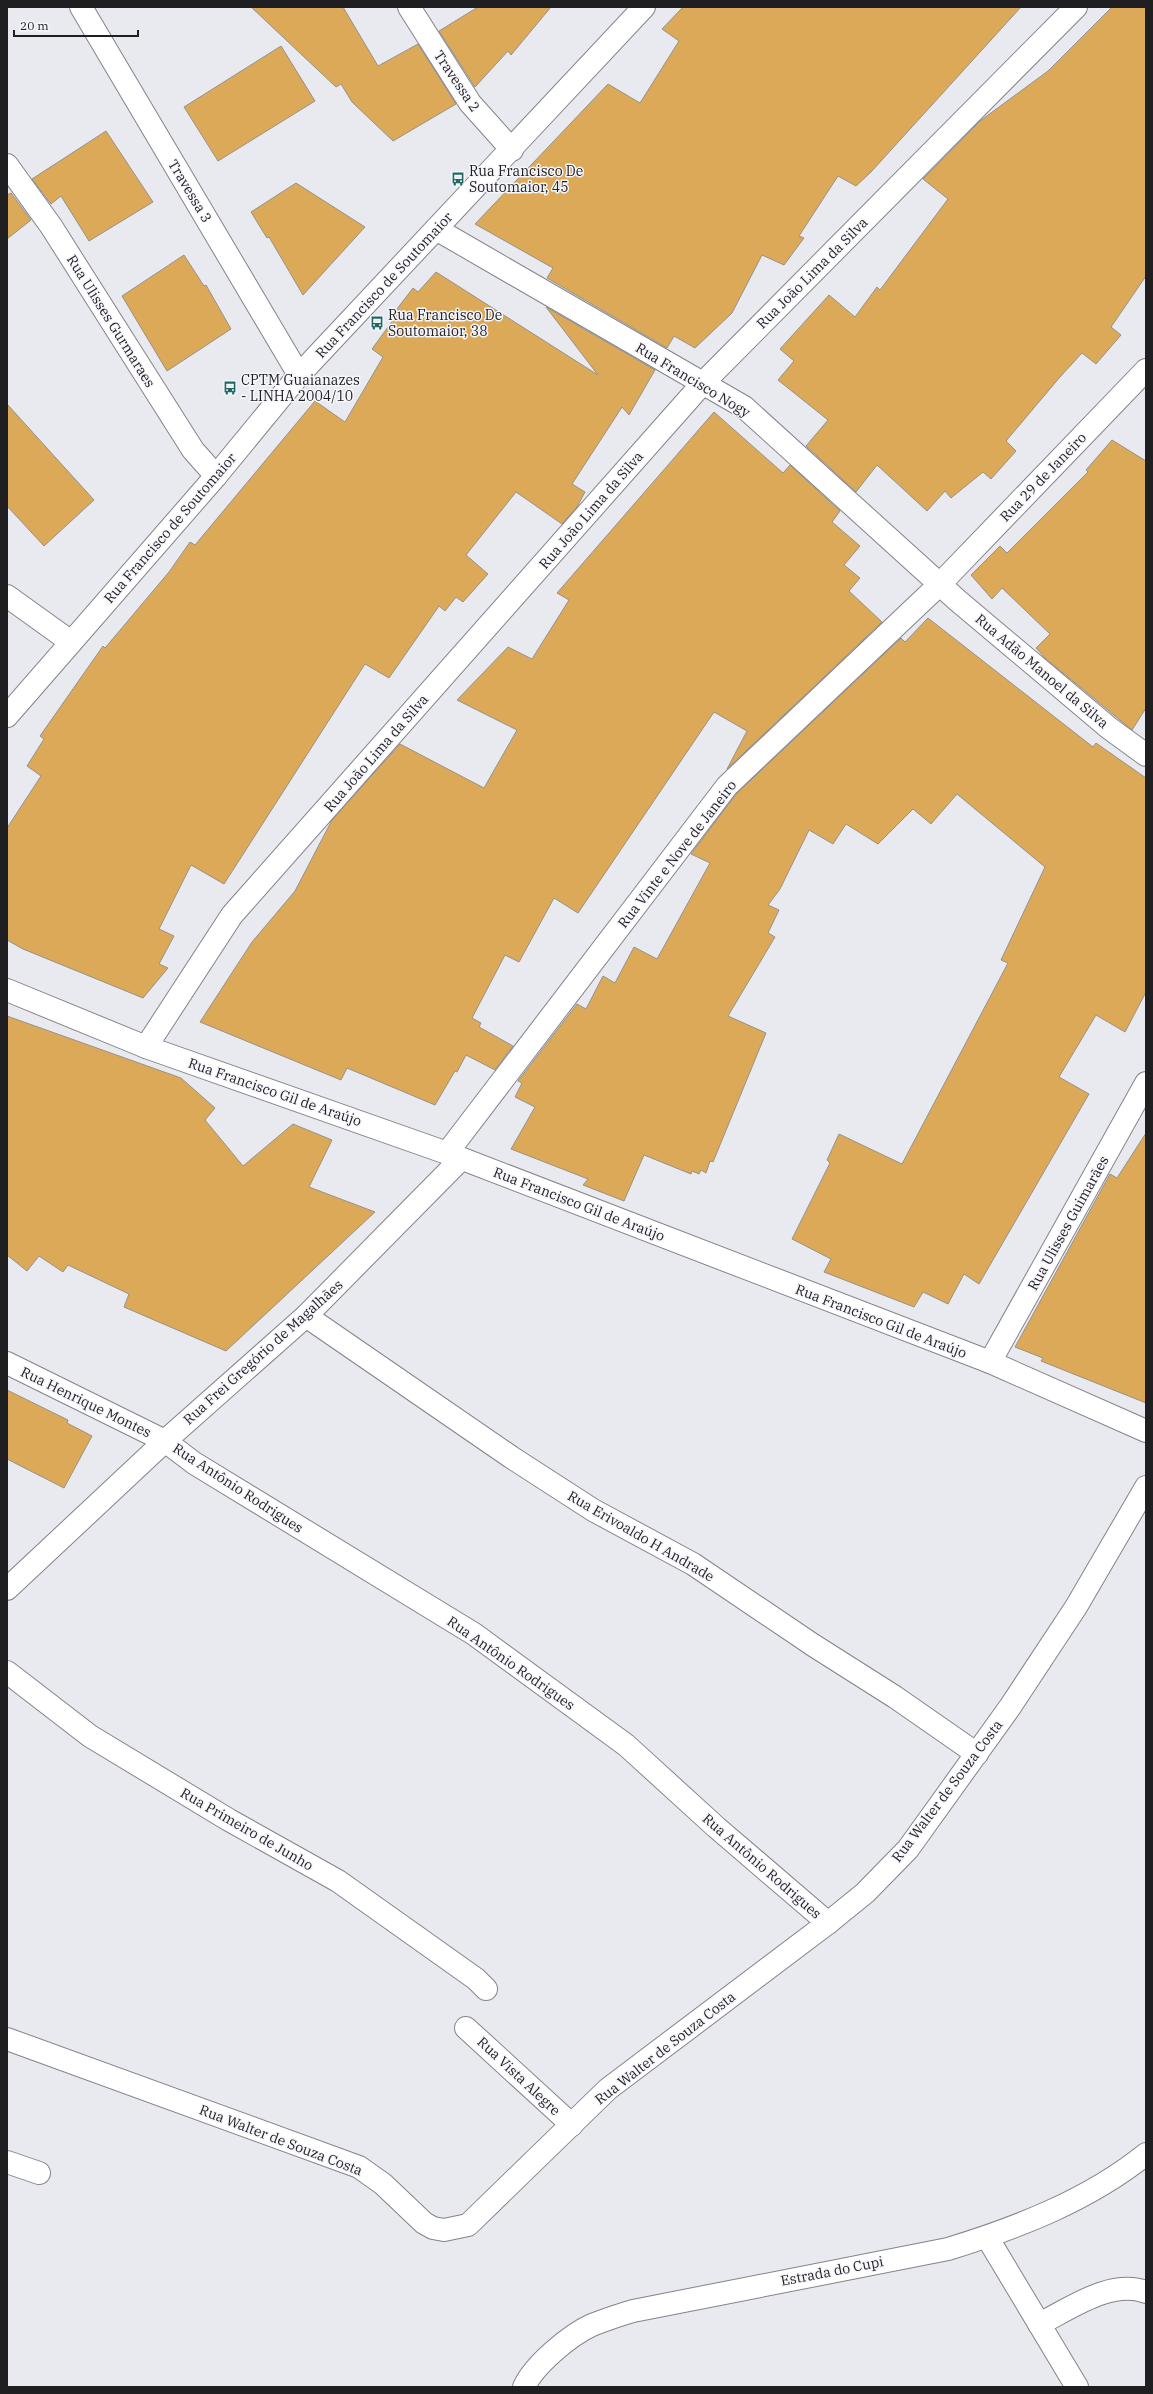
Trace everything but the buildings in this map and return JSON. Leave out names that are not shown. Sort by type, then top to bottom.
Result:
[{"type":"street","name":"Travessa 3","points":[[81,7],[299,375]]},
{"type":"street","name":"Travessa 2","points":[[409,7],[470,103],[512,150]]},
{"type":"street","name":"Rua Francisco de Soutomaior","points":[[7,716],[216,476],[299,375],[512,150],[644,7]]},
{"type":"street","name":"Rua João Lima da Silva","points":[[146,1047],[232,915],[703,383],[1076,7]]},
{"type":"street","name":"Rua Ulisses Gurmaraes","points":[[7,165],[50,226],[186,438],[216,476]]},
{"type":"street","name":"Rua Francisco Nogy","points":[[436,229],[744,407],[940,584]]},
{"type":"street","name":"Rua 29 de Janeiro","points":[[940,584],[1146,370]]},
{"type":"street","name":"Rua Adão Manoel da Silva","points":[[940,584],[1109,728],[1146,755]]},
{"type":"street","name":"Rua Vinte e Nove de Janeiro","points":[[454,1156],[727,786],[940,584]]},
{"type":"street","points":[[7,596],[71,642]]},
{"type":"street","name":"Rua Francisco Gil de Araújo","points":[[7,990],[146,1047],[454,1156],[990,1362],[1146,1431]]},
{"type":"street","name":"Rua Ulisses Guimarães","points":[[990,1362],[1146,1083]]},
{"type":"street","name":"Rua Frei Gregório de Magalhães","points":[[7,1589],[165,1441],[306,1316],[454,1156]]},
{"type":"street","name":"Rua Erivoaldo H Andrade","points":[[306,1316],[524,1465],[593,1510],[693,1564],[813,1645],[895,1697],[977,1754]]},
{"type":"street","name":"Rua Henrique Montes","points":[[7,1363],[165,1441]]},
{"type":"street","name":"Rua Antônio Rodrigues","points":[[165,1441],[194,1463],[474,1634],[626,1745],[716,1827],[828,1923]]},
{"type":"street","name":"Rua Walter de Souza Costa","points":[[7,2039],[359,2167],[383,2184],[424,2223],[433,2228],[444,2230],[468,2226],[608,2089],[828,1923],[865,1893],[908,1849],[977,1754],[1076,1607],[1146,1487]]},
{"type":"street","name":"Rua Primeiro de Junho","points":[[7,1672],[90,1736],[230,1820],[338,1881],[451,1961],[486,1989]]},
{"type":"street","name":"Rua Vista Alegre","points":[[466,2028],[572,2125]]},
{"type":"street","name":"Estrada do Cupi","points":[[524,2387],[528,2379],[558,2348],[591,2326],[633,2311],[948,2248],[987,2237],[1065,2205],[1131,2167],[1146,2154]]},
{"type":"street","points":[[7,2162],[39,2173]]},
{"type":"street","points":[[987,2237],[1077,2387]]},
{"type":"street","points":[[1039,2324],[1106,2291],[1126,2288],[1146,2292]]},
{"type":"place","name":"Rua Francisco De Soutomaior, 45","points":[[458,179]]},
{"type":"place","name":"Rua Francisco De Soutomaior, 38","points":[[377,323]]},
{"type":"place","name":"CPTM Guaianazes - LINHA 2004/10","points":[[230,388]]}]
